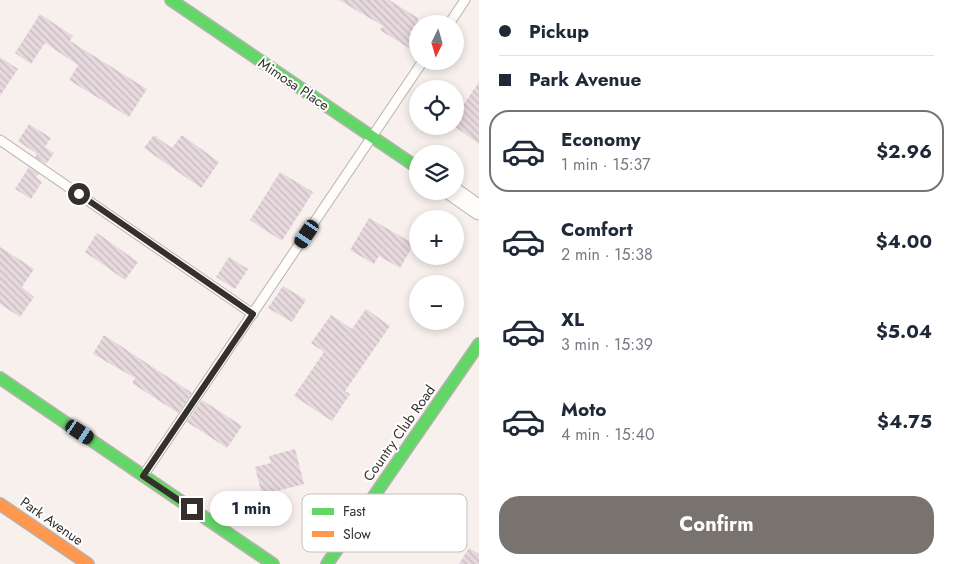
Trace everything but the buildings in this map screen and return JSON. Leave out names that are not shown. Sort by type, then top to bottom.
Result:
[{"type":"street","name":"Mimosa Place","points":[[171,0],[409,162]]},
{"type":"street","points":[[464,199],[479,210]]},
{"type":"street","name":"Country Club Road","points":[[376,494],[479,344]]},
{"type":"street","points":[[0,378],[273,564]]},
{"type":"street","name":"Park Avenue","points":[[0,504],[82,562]]},
{"type":"street","name":"Country Club Road","points":[[328,564],[336,552]]},
{"type":"lane","points":[[455,15],[465,0]]},
{"type":"lane","points":[[143,476],[418,70]]},
{"type":"lane","points":[[0,140],[253,314]]},
{"type":"traffic: fast","points":[[171,0],[409,162]]},
{"type":"traffic: fast","points":[[375,494],[479,344]]},
{"type":"traffic: fast","points":[[0,378],[273,564]]},
{"type":"traffic: fast","points":[[327,564],[335,552]]},
{"type":"traffic: slow","points":[[0,504],[88,564]]},
{"type":"route","points":[[79,194],[253,314],[143,476],[192,509]]}]
